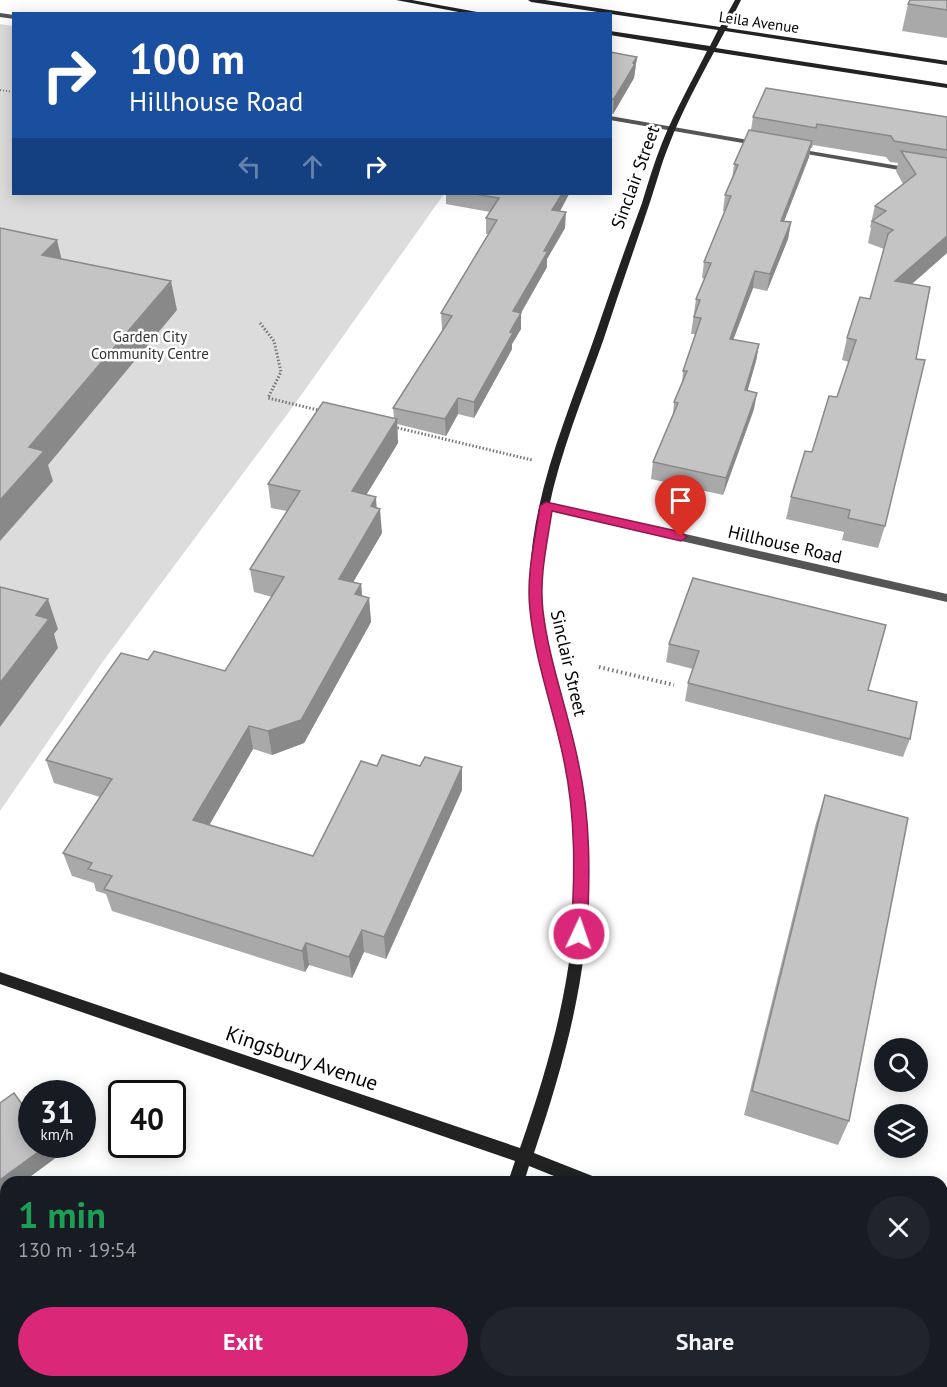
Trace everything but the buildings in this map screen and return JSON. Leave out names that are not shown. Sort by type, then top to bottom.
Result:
[{"type":"street","points":[[399,0],[473,12]]},
{"type":"street","name":"Leila Avenue","points":[[531,0],[607,12]]},
{"type":"street","name":"Sinclair Street","points":[[518,1176],[567,1019],[579,934],[583,879],[580,819],[572,762],[543,648],[536,610],[535,576],[546,506],[556,466],[672,129],[738,0]]},
{"type":"street","name":"Leila Avenue","points":[[612,13],[947,63]]},
{"type":"street","name":"Leila Avenue","points":[[612,33],[947,86]]},
{"type":"street","points":[[612,118],[770,146]]},
{"type":"street","points":[[782,148],[923,172]]},
{"type":"street","name":"Hillhouse Road","points":[[546,506],[947,598]]},
{"type":"street","name":"Kingsbury Avenue","points":[[0,978],[524,1157],[573,1176]]},
{"type":"path","points":[[260,323],[274,341],[281,372],[268,398],[325,411]]},
{"type":"path","points":[[394,427],[556,466]]},
{"type":"path","points":[[599,667],[674,685]]},
{"type":"green space","name":"Garden City Community Centre","points":[[0,24],[12,26],[12,195],[443,195],[297,401],[104,660],[0,811]]},
{"type":"route","points":[[579,934],[583,879],[580,819],[572,762],[543,648],[536,610],[535,576],[546,506],[681,537]]}]
